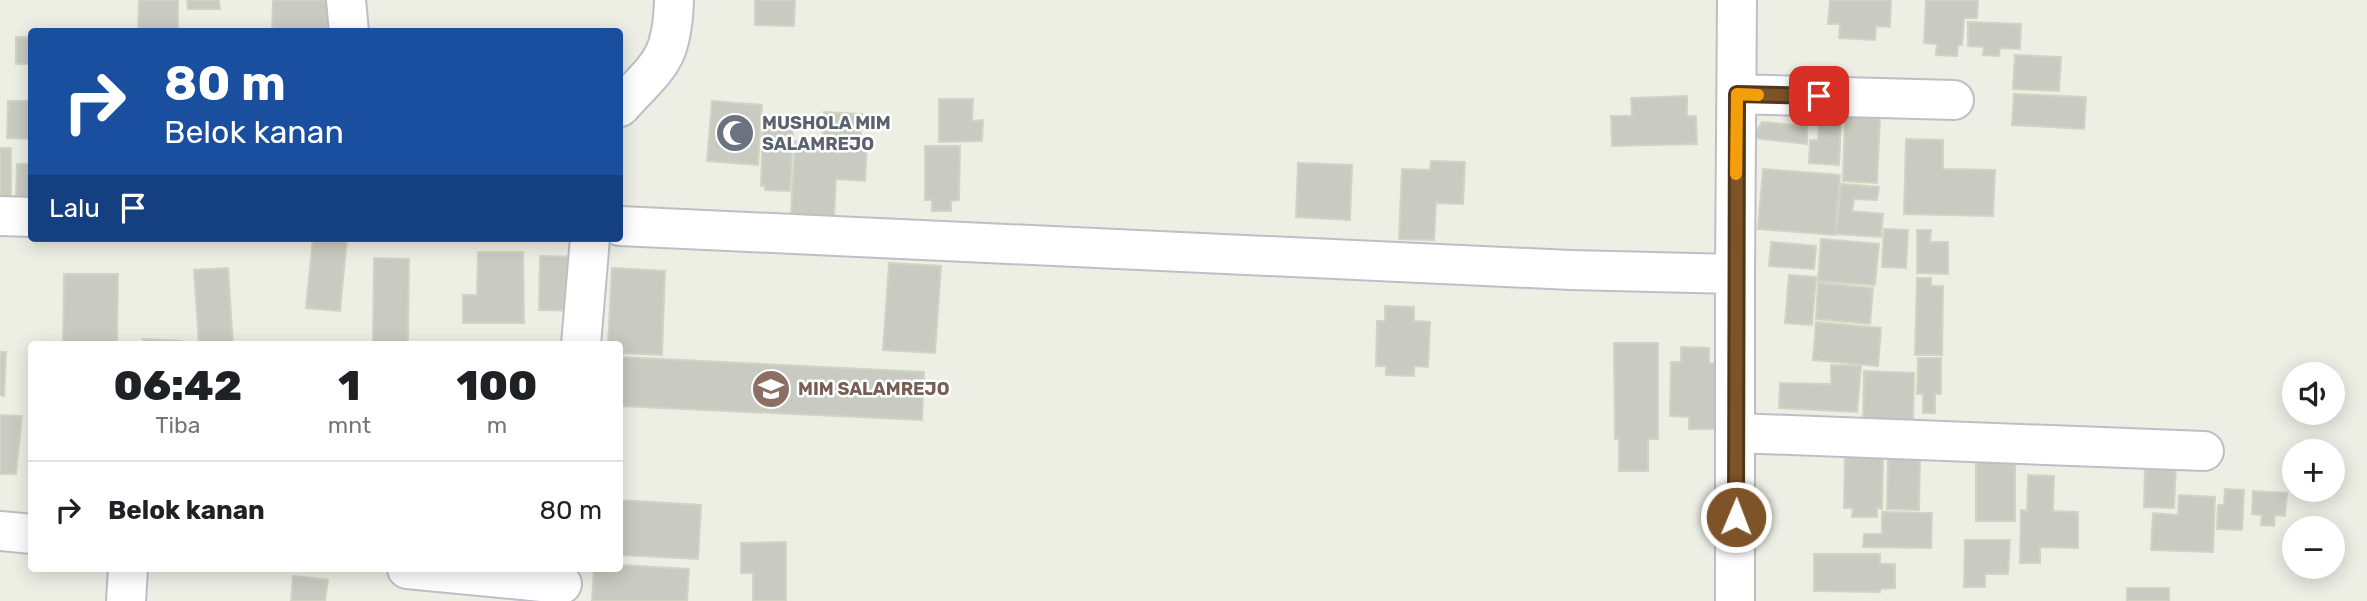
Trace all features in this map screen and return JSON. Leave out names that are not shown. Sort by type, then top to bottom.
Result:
[{"type":"street","points":[[346,0],[349,28]]},
{"type":"street","points":[[623,104],[660,66],[669,50],[674,0]]},
{"type":"street","points":[[1737,0],[1735,601],[1744,601]]},
{"type":"street","points":[[1737,94],[1954,100]]},
{"type":"street","points":[[0,216],[28,217]]},
{"type":"street","points":[[623,226],[1571,270],[1735,274]]},
{"type":"street","points":[[581,341],[590,242]]},
{"type":"street","points":[[1737,433],[2204,451]]},
{"type":"street","points":[[0,531],[28,534]]},
{"type":"street","points":[[125,601],[128,572]]},
{"type":"street","points":[[438,572],[562,584]]},
{"type":"building","points":[[139,0],[178,0],[178,28],[138,28]]},
{"type":"building","points":[[187,0],[219,0],[220,9],[188,9]]},
{"type":"building","points":[[273,0],[328,0],[328,28],[272,28]]},
{"type":"building","points":[[755,0],[795,0],[794,26],[755,25]]},
{"type":"building","points":[[1830,0],[1891,0],[1890,27],[1876,26],[1875,40],[1839,38],[1840,24],[1828,24]]},
{"type":"building","points":[[1926,0],[1978,0],[1977,18],[1964,18],[1962,45],[1958,45],[1957,56],[1936,55],[1937,44],[1924,43]]},
{"type":"building","points":[[1968,22],[2021,24],[2020,49],[2000,48],[1999,56],[1983,55],[1984,47],[1968,46]]},
{"type":"building","points":[[16,37],[28,37],[28,64],[16,64]]},
{"type":"building","points":[[2015,55],[2061,57],[2059,91],[2013,89]]},
{"type":"building","points":[[2014,94],[2086,97],[2084,129],[2012,125]]},
{"type":"building","points":[[1687,96],[1687,116],[1696,116],[1697,144],[1612,146],[1611,116],[1632,116],[1631,98]]},
{"type":"building","points":[[939,99],[973,99],[972,121],[983,120],[982,141],[939,142]]},
{"type":"building","points":[[8,101],[28,101],[28,139],[7,138]]},
{"type":"building","name":"MUSHOLA MIM SALAMREJO","points":[[712,101],[762,105],[758,165],[707,161]]},
{"type":"building","points":[[824,112],[862,114],[860,145],[867,145],[865,181],[836,179],[834,216],[791,214],[795,141],[822,143]]},
{"type":"building","points":[[1845,116],[1880,118],[1877,183],[1843,181]]},
{"type":"building","points":[[1819,117],[1841,118],[1839,165],[1809,163],[1810,140],[1818,140]]},
{"type":"building","points":[[763,119],[778,120],[777,128],[793,129],[790,191],[765,190],[765,186],[761,186]]},
{"type":"building","points":[[1762,122],[1807,126],[1807,144],[1752,138]]},
{"type":"building","points":[[1906,139],[1943,140],[1943,169],[1995,170],[1993,216],[1904,214]]},
{"type":"building","points":[[925,146],[960,146],[959,200],[951,201],[951,211],[932,211],[932,200],[925,200]]},
{"type":"building","points":[[0,148],[11,148],[11,199],[0,199]]},
{"type":"building","points":[[1431,161],[1465,162],[1463,204],[1436,203],[1434,240],[1399,239],[1402,169],[1430,170]]},
{"type":"building","points":[[1298,163],[1352,165],[1350,220],[1296,217]]},
{"type":"building","points":[[17,164],[28,164],[28,198],[16,198]]},
{"type":"building","points":[[1763,169],[1840,175],[1835,235],[1758,229]]},
{"type":"building","points":[[1841,184],[1879,187],[1877,200],[1854,199],[1852,211],[1883,214],[1881,237],[1836,234]]},
{"type":"building","points":[[1884,229],[1908,230],[1906,268],[1882,267]]},
{"type":"building","points":[[1917,230],[1931,230],[1930,242],[1948,242],[1948,274],[1917,273]]},
{"type":"building","points":[[1821,239],[1879,244],[1875,285],[1818,281]]},
{"type":"building","points":[[313,242],[347,242],[340,311],[306,308]]},
{"type":"building","points":[[1771,242],[1816,246],[1814,269],[1769,266]]},
{"type":"building","points":[[478,252],[523,252],[524,323],[463,323],[463,295],[477,295]]},
{"type":"building","points":[[540,256],[581,257],[580,311],[539,310]]},
{"type":"building","points":[[374,258],[409,259],[408,341],[373,341]]},
{"type":"building","points":[[889,263],[941,266],[935,353],[883,350]]},
{"type":"building","points":[[228,268],[233,341],[199,341],[194,270]]},
{"type":"building","points":[[612,268],[665,271],[662,355],[623,353],[623,341],[608,341]]},
{"type":"building","points":[[64,274],[118,274],[117,341],[63,341]]},
{"type":"building","points":[[1789,275],[1816,277],[1812,325],[1785,323]]},
{"type":"building","points":[[1917,278],[1931,278],[1931,286],[1943,286],[1942,355],[1915,355]]},
{"type":"building","points":[[1818,283],[1873,288],[1870,324],[1816,319]]},
{"type":"building","points":[[1385,306],[1414,307],[1414,321],[1430,322],[1428,367],[1414,366],[1414,376],[1386,375],[1386,366],[1376,366],[1377,321],[1385,321]]},
{"type":"building","points":[[1816,322],[1881,328],[1878,366],[1813,360]]},
{"type":"building","points":[[143,339],[182,341],[143,341]]},
{"type":"building","points":[[1614,343],[1658,343],[1658,439],[1648,439],[1648,471],[1619,471],[1619,439],[1615,439]]},
{"type":"building","points":[[1681,347],[1709,348],[1709,363],[1722,364],[1719,429],[1689,429],[1689,417],[1670,416],[1671,362],[1681,362]]},
{"type":"building","points":[[0,352],[6,352],[4,396],[0,395]]},
{"type":"building","name":"MIM SALAMREJO","points":[[623,357],[924,372],[922,420],[623,406]]},
{"type":"building","points":[[1918,358],[1941,358],[1941,394],[1935,394],[1935,413],[1923,413],[1923,394],[1917,394]]},
{"type":"building","points":[[1831,365],[1861,366],[1857,412],[1779,408],[1780,383],[1831,384]]},
{"type":"building","points":[[1864,371],[1914,373],[1913,426],[1863,425]]},
{"type":"building","points":[[0,415],[22,416],[16,474],[0,474]]},
{"type":"building","points":[[1845,454],[1883,454],[1882,509],[1877,508],[1877,517],[1852,517],[1853,508],[1844,508]]},
{"type":"building","points":[[1888,454],[1920,454],[1919,510],[1887,509]]},
{"type":"building","points":[[1976,457],[2015,458],[2015,521],[1976,521]]},
{"type":"building","points":[[2145,464],[2176,465],[2174,508],[2144,507]]},
{"type":"building","points":[[2028,475],[2054,476],[2053,511],[2078,512],[2078,548],[2040,547],[2040,563],[2020,563],[2021,510],[2027,511]]},
{"type":"building","points":[[2225,489],[2244,490],[2242,530],[2217,529],[2218,505],[2224,505]]},
{"type":"building","points":[[2253,491],[2282,493],[2282,502],[2286,502],[2285,516],[2275,515],[2274,526],[2261,525],[2262,515],[2252,514]]},
{"type":"building","points":[[2179,495],[2215,497],[2213,552],[2151,550],[2153,513],[2178,515]]},
{"type":"building","points":[[623,500],[701,505],[698,559],[623,555]]},
{"type":"building","points":[[1882,512],[1932,513],[1931,548],[1863,547],[1864,534],[1882,534]]},
{"type":"building","points":[[1965,540],[2010,540],[2008,574],[1985,574],[1985,587],[1964,587]]},
{"type":"building","points":[[786,542],[786,601],[753,601],[753,573],[741,573],[741,543]]},
{"type":"building","points":[[1814,554],[1880,554],[1880,564],[1895,564],[1895,588],[1880,589],[1880,592],[1814,591]]},
{"type":"building","points":[[623,565],[689,569],[687,601],[592,601],[594,572],[623,572]]},
{"type":"building","points":[[293,576],[328,580],[325,601],[291,601]]},
{"type":"building","points":[[2127,588],[2169,588],[2169,601],[2127,601]]},
{"type":"slow traffic","points":[[1736,174],[1737,94],[1758,95]]},
{"type":"place","name":"MUSHOLA MIM SALAMREJO","points":[[735,133]]},
{"type":"place","name":"MIM SALAMREJO","points":[[771,389]]},
{"type":"route","points":[[1736,517],[1737,94],[1819,96]]}]
